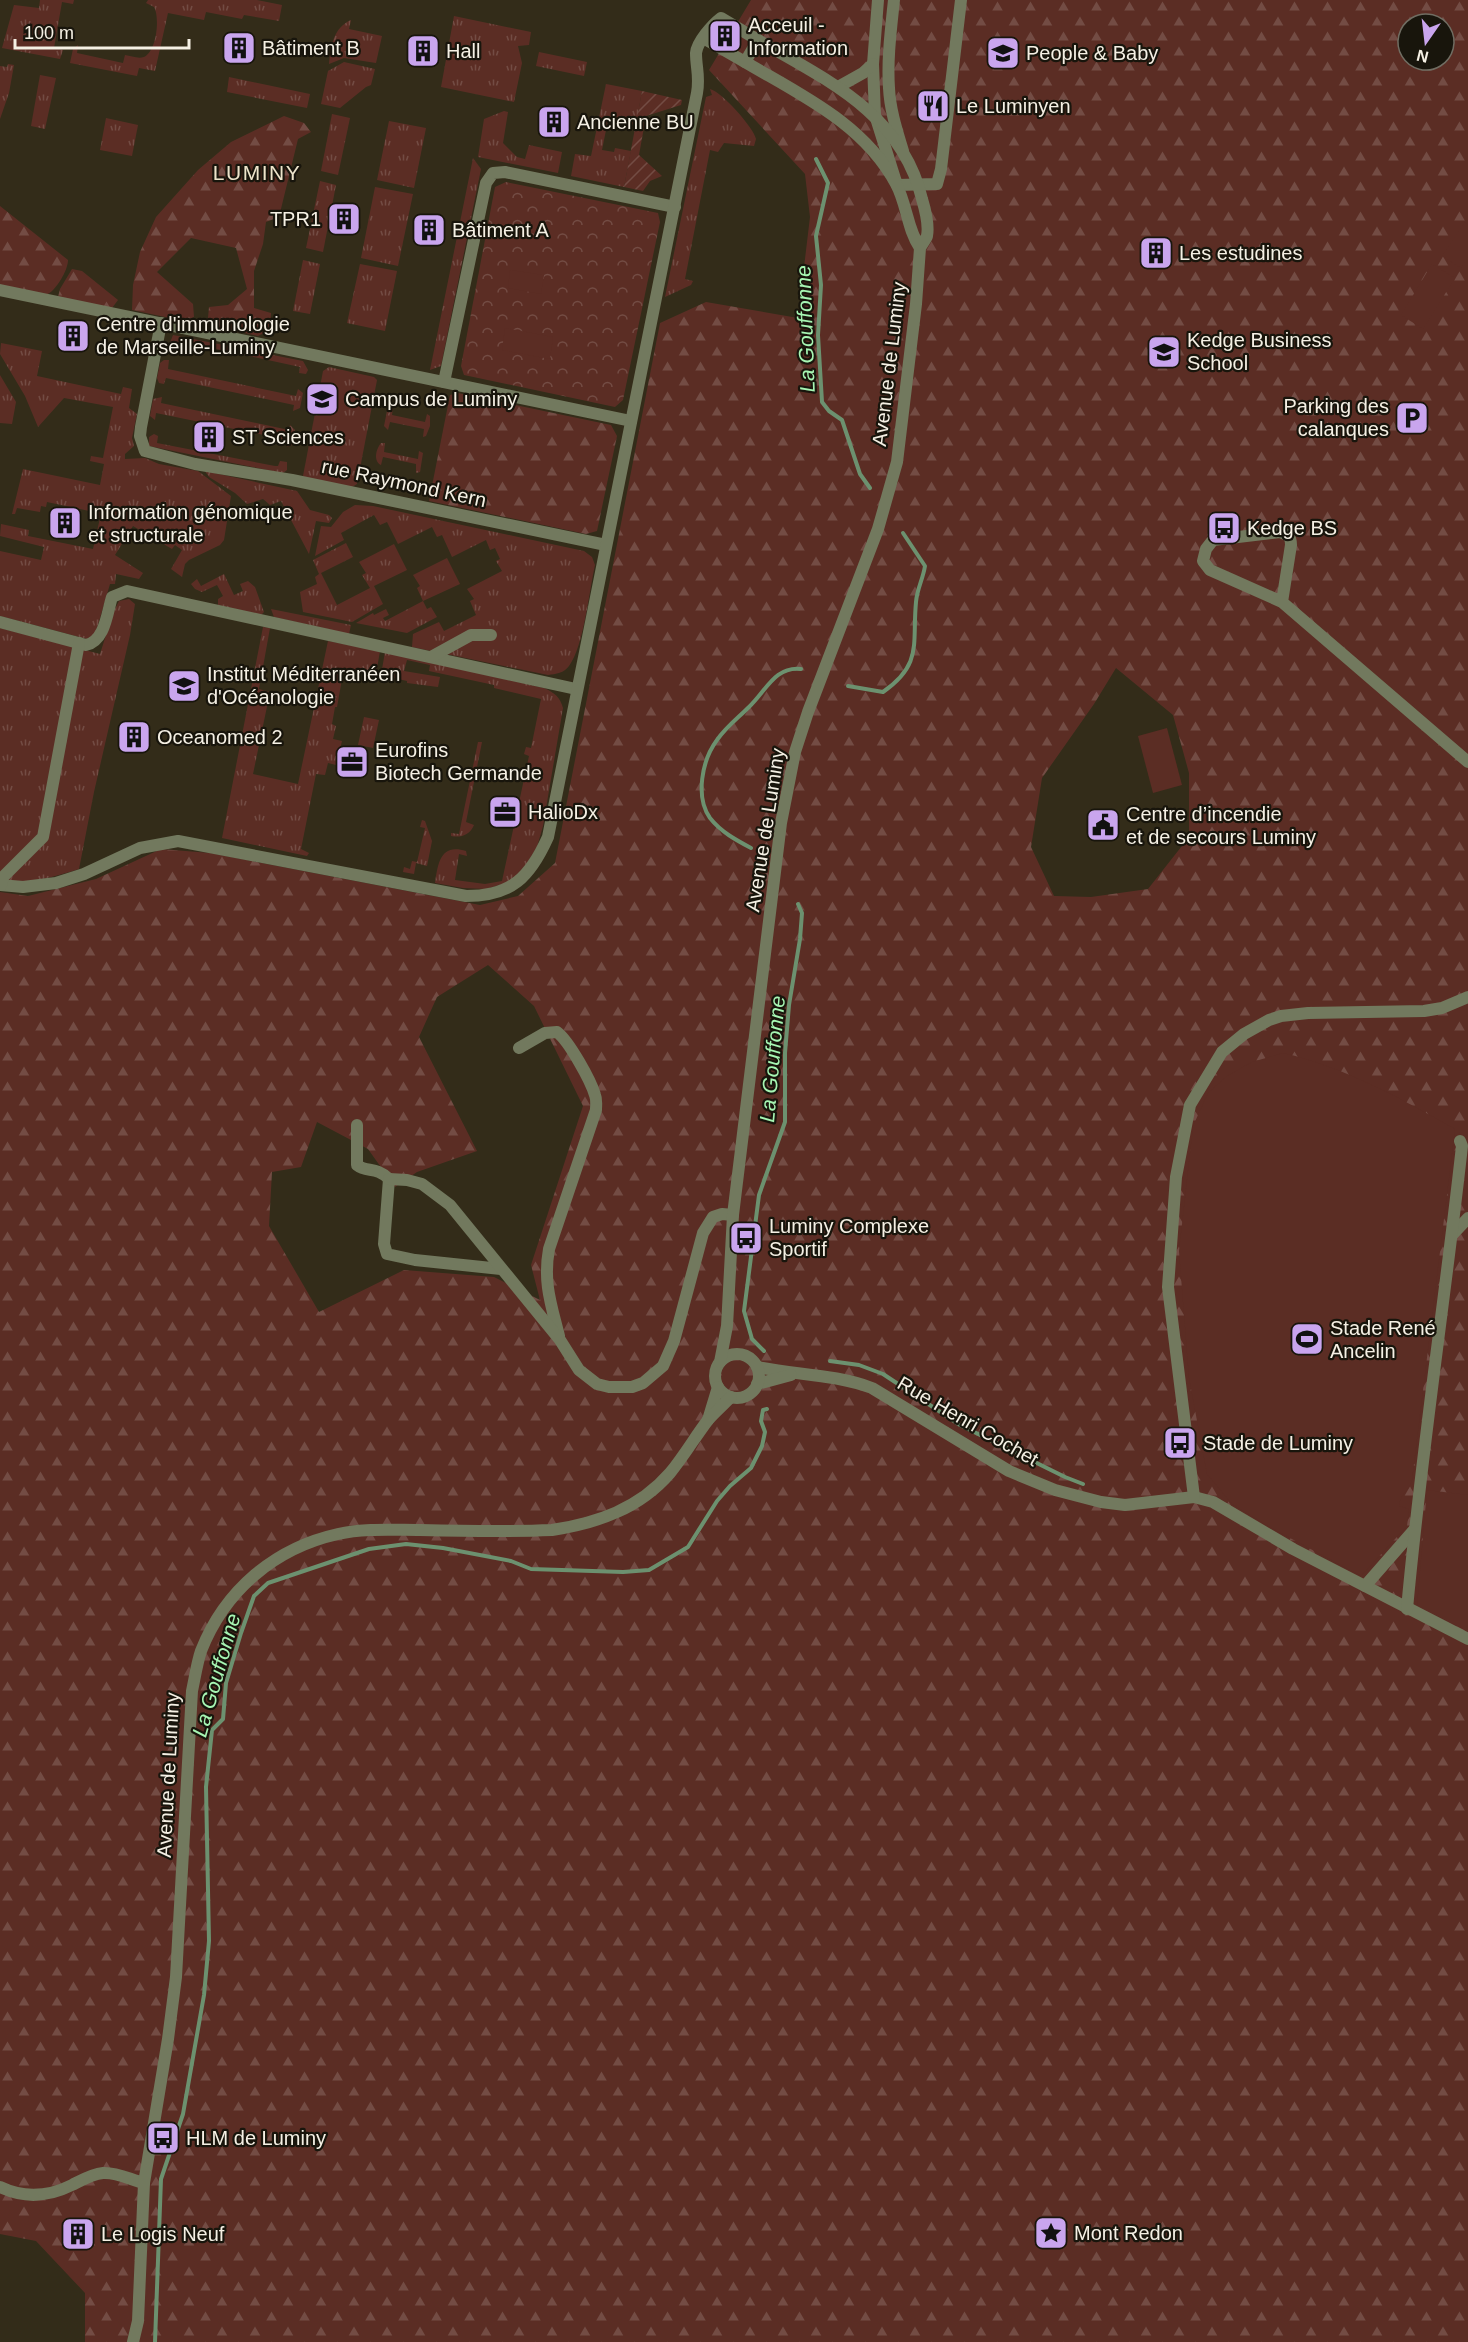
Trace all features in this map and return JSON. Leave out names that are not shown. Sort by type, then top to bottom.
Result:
[{"type":"street","name":"Avenue de Luminy","points":[[878,0],[873,64],[874,115],[914,239],[920,248]]},
{"type":"street","name":"Avenue de Luminy","points":[[894,0],[889,46],[889,89],[892,114],[904,155]]},
{"type":"street","points":[[897,185],[937,184],[941,169],[962,0]]},
{"type":"street","name":"Avenue de Luminy","points":[[720,1362],[727,1326],[734,1215],[781,823],[789,779],[808,712],[878,529],[897,462],[916,304],[920,248],[927,236],[919,184],[904,155],[874,115],[838,87],[721,18],[708,30],[705,39],[840,119],[875,153],[897,185]]},
{"type":"street","points":[[79,643],[42,837],[3,877],[0,885],[23,887],[56,883],[84,874],[140,848],[178,841],[447,893],[485,896],[508,889],[525,876],[538,858],[548,837],[700,77],[696,52],[705,39]]},
{"type":"street","points":[[745,62],[758,40]]},
{"type":"street","points":[[838,87],[863,74],[873,64]]},
{"type":"street","points":[[444,382],[486,183],[493,173],[505,172],[675,207]]},
{"type":"street","points":[[0,290],[631,421]]},
{"type":"street","name":"rue Raymond Kern","points":[[161,323],[141,427],[140,436],[145,451],[195,464],[292,480],[606,545]]},
{"type":"street","points":[[1282,602],[1291,545],[1291,538],[1288,535],[1280,532],[1213,540],[1209,543],[1203,561],[1210,570],[1282,602],[1468,762]]},
{"type":"street","points":[[0,622],[79,643],[93,643],[99,639],[112,597],[127,591],[576,689]]},
{"type":"street","points":[[431,657],[471,635],[491,635]]},
{"type":"street","points":[[1468,997],[1442,1008],[1424,1011],[1308,1013],[1281,1016],[1244,1034],[1222,1052],[1190,1105],[1176,1177],[1168,1287],[1194,1497],[1213,1502],[1293,1549],[1468,1639]]},
{"type":"street","points":[[519,1048],[545,1033],[557,1032],[578,1061],[595,1094],[596,1110],[549,1249],[546,1266],[546,1283],[560,1340]]},
{"type":"street","points":[[357,1125],[357,1165],[362,1168],[373,1168],[389,1179],[422,1184],[437,1193],[450,1205],[560,1340],[579,1370],[597,1384],[609,1387],[632,1387],[648,1379],[663,1366],[670,1354],[707,1224],[713,1217],[722,1214],[734,1215]]},
{"type":"street","points":[[1407,1609],[1414,1530],[1453,1234],[1462,1146],[1460,1141]]},
{"type":"street","points":[[389,1179],[384,1244],[387,1254],[415,1260],[501,1269]]},
{"type":"street","points":[[1453,1234],[1468,1218]]},
{"type":"street","name":"Avenue de Luminy","points":[[727,1326],[739,1354]]},
{"type":"street","points":[[739,1354],[750,1358],[757,1367],[757,1384],[746,1396],[731,1397],[718,1387],[716,1371],[720,1362],[729,1356],[739,1354]]},
{"type":"street","name":"Rue Henri Cochet","points":[[757,1367],[849,1380],[872,1388],[1009,1471],[1055,1490],[1101,1502],[1125,1505],[1194,1497]]},
{"type":"street","name":"Rue Henri Cochet","points":[[757,1384],[794,1374]]},
{"type":"street","name":"Avenue de Luminy","points":[[708,1421],[718,1387]]},
{"type":"street","name":"Avenue de Luminy","points":[[134,2342],[138,2321],[144,2183],[176,1977],[192,1690],[200,1653],[226,1605],[252,1576],[283,1555],[301,1545],[339,1534],[385,1530],[552,1530],[578,1526],[615,1514],[640,1500],[661,1482],[708,1421],[731,1397]]},
{"type":"street","points":[[1365,1586],[1414,1530]]},
{"type":"street","points":[[0,2187],[23,2195],[41,2196],[64,2189],[93,2175],[106,2173],[144,2183]]},
{"type":"street","name":"Avenue de Luminy","points":[[138,2321],[141,2342]]},
{"type":"green space","points":[[40,0],[74,0],[73,4],[62,2],[54,48],[63,50],[60,59],[2,48],[14,5],[39,8]]},
{"type":"green space","points":[[148,0],[257,0],[282,5],[279,21],[244,15],[242,19],[206,12],[204,20],[168,13],[155,71],[139,68],[137,76],[70,63],[73,49],[78,45],[77,53],[123,63],[125,55],[142,58],[148,54],[156,34],[157,18],[154,7],[146,3]]},
{"type":"green space","points":[[751,0],[1468,0],[1468,2342],[85,2342],[85,2293],[36,2241],[0,2234],[0,892],[28,896],[96,879],[161,849],[210,853],[480,905],[518,896],[555,863],[660,323],[706,302],[798,318],[810,217],[805,174],[709,70]],"holes":[[[1116,668],[1173,715],[1189,773],[1189,837],[1148,889],[1091,897],[1054,896],[1031,847],[1042,778],[1094,704]],[[488,965],[534,1006],[583,1106],[531,1265],[540,1300],[494,1277],[404,1270],[319,1312],[269,1226],[272,1172],[301,1167],[317,1122],[368,1149],[395,1187],[417,1172],[477,1151],[419,1037],[437,997]]]},
{"type":"green space","points":[[454,16],[531,32],[529,45],[518,46],[522,63],[514,102],[441,87]]},
{"type":"green space","points":[[351,20],[349,29],[382,36],[376,63],[344,58],[329,64],[332,44],[337,33],[345,23]]},
{"type":"green space","points":[[539,52],[587,62],[584,76],[536,66]]},
{"type":"green space","points":[[344,62],[375,69],[371,85],[340,108],[321,104],[328,71]]},
{"type":"green space","points":[[8,64],[14,65],[9,93],[0,119],[0,66],[7,67]]},
{"type":"green space","points":[[40,75],[56,78],[45,129],[31,126]]},
{"type":"green space","points":[[229,77],[310,94],[307,108],[227,92]]},
{"type":"green space","points":[[606,84],[642,91],[636,125],[608,120],[602,150],[614,152],[615,148],[631,151],[624,187],[571,176],[575,154],[591,156]]},
{"type":"green space","points":[[710,89],[737,111],[756,139],[754,146],[724,143],[718,152],[710,150],[685,279],[693,281],[691,285],[665,297],[706,97],[712,95]]},
{"type":"green space","points":[[642,91],[682,100],[681,105],[646,116],[639,155],[662,176],[650,181],[643,191],[624,187]]},
{"type":"green space","points":[[504,111],[508,112],[503,143],[517,157],[525,159],[529,145],[562,152],[558,173],[478,157],[484,119]]},
{"type":"green space","points":[[332,114],[350,118],[338,175],[321,171]]},
{"type":"green space","points":[[284,116],[304,123],[311,132],[298,139],[279,217],[266,222],[263,244],[254,271],[254,308],[271,313],[270,330],[258,336],[214,326],[208,318],[209,307],[228,305],[247,289],[236,248],[191,238],[157,272],[193,304],[194,317],[184,321],[132,310],[133,285],[140,252],[156,217],[198,170],[231,142]]},
{"type":"green space","points":[[106,118],[138,125],[132,156],[100,150]]},
{"type":"green space","points":[[389,121],[426,128],[414,188],[377,180]]},
{"type":"green space","points":[[473,158],[481,169],[441,366],[430,370]]},
{"type":"green space","points":[[320,181],[336,185],[323,252],[306,248]]},
{"type":"green space","points":[[506,182],[658,213],[660,222],[623,400],[615,407],[464,375],[461,366],[495,187]]},
{"type":"green space","points":[[375,187],[413,194],[398,266],[361,258]]},
{"type":"green space","points":[[0,206],[68,260],[61,280],[50,293],[46,295],[0,286]]},
{"type":"green space","points":[[1465,222],[1468,225],[1468,257],[1461,268],[1442,256]]},
{"type":"green space","points":[[303,260],[320,264],[310,314],[293,311]]},
{"type":"green space","points":[[360,264],[397,271],[385,331],[347,323]]},
{"type":"green space","points":[[1432,264],[1455,278],[1423,329],[1401,315]]},
{"type":"green space","points":[[72,269],[82,271],[118,300],[112,308],[58,297]]},
{"type":"green space","points":[[510,270],[544,275],[541,294],[508,288]]},
{"type":"green space","points":[[505,328],[553,337],[550,359],[502,350]]},
{"type":"green space","points":[[173,335],[303,361],[308,370],[306,374],[299,373],[300,367],[179,341],[177,348],[170,347]]},
{"type":"green space","points":[[1,343],[42,351],[37,376],[121,394],[123,387],[132,389],[129,408],[137,414],[132,438],[134,446],[125,454],[125,459],[145,458],[159,464],[198,471],[231,496],[224,540],[220,545],[189,560],[185,564],[182,577],[171,569],[182,550],[175,545],[172,549],[133,526],[115,555],[143,573],[139,579],[116,574],[115,584],[110,584],[95,635],[87,639],[0,616],[0,551],[41,560],[44,547],[0,536],[1,524],[29,530],[28,536],[93,549],[100,518],[93,516],[94,512],[47,502],[46,507],[41,506],[40,512],[17,508],[15,514],[12,514],[23,469],[100,485],[104,464],[90,461],[91,456],[103,458],[113,407],[64,398],[38,427],[25,396],[0,354]]},
{"type":"green space","points":[[169,360],[168,369],[296,396],[298,389],[303,393],[300,408],[293,411],[294,405],[166,378],[164,384],[159,383],[157,378],[160,363]]},
{"type":"green space","points":[[329,367],[374,377],[377,380],[357,484],[352,487],[303,476],[323,371]]},
{"type":"green space","points":[[0,375],[16,402],[12,424],[0,423]]},
{"type":"green space","points":[[458,393],[611,425],[617,436],[597,531],[586,534],[429,501],[450,395]]},
{"type":"green space","points":[[162,397],[161,403],[289,430],[290,425],[295,430],[292,445],[287,447],[288,440],[156,413],[155,420],[150,416],[153,399]]},
{"type":"green space","points":[[393,407],[392,415],[425,422],[427,414],[430,416],[430,426],[426,436],[423,437],[424,429],[390,422],[388,430],[384,426],[387,411]]},
{"type":"green space","points":[[154,434],[158,436],[157,443],[275,466],[278,466],[280,461],[287,462],[287,470],[283,473],[277,472],[149,446],[149,437]]},
{"type":"green space","points":[[381,443],[385,443],[384,452],[418,459],[419,451],[423,453],[420,472],[416,473],[416,464],[383,457],[381,465],[378,463],[376,455]]},
{"type":"green space","points":[[205,471],[297,491],[310,510],[332,518],[329,523],[316,521],[309,554],[281,501],[270,505],[263,499],[247,504],[235,493],[209,477]]},
{"type":"green space","points":[[355,505],[373,506],[584,551],[592,557],[595,565],[585,618],[579,645],[569,666],[562,672],[548,675],[412,647],[413,634],[439,622],[444,631],[476,615],[470,601],[474,599],[467,589],[502,571],[496,561],[500,559],[495,548],[490,550],[486,540],[452,557],[442,535],[437,537],[432,527],[398,544],[387,522],[380,525],[374,515],[341,533],[344,540],[315,556],[321,526],[331,527],[343,512]]},
{"type":"green space","points":[[346,543],[353,557],[321,573],[337,605],[370,588],[362,575],[366,573],[359,562],[394,544],[407,570],[374,586],[383,604],[352,622],[303,612],[300,592],[317,584],[315,577],[319,574],[313,560]]},
{"type":"green space","points":[[447,558],[460,584],[423,601],[417,588],[420,586],[413,575]]},
{"type":"green space","points":[[224,574],[234,595],[243,591],[240,584],[248,581],[255,587],[264,612],[261,615],[218,605],[218,599],[223,596],[217,585],[202,592],[191,584],[197,579],[201,586]]},
{"type":"green space","points":[[129,599],[135,604],[130,635],[79,869],[40,880],[0,881],[0,628],[100,654],[119,601]]},
{"type":"green space","points":[[423,601],[427,609],[431,607],[437,617],[407,633],[356,623],[373,613],[374,615],[386,609],[389,615],[383,618],[385,621]]},
{"type":"green space","points":[[271,609],[351,625],[349,634],[274,617]]},
{"type":"green space","points":[[263,627],[270,628],[259,689],[270,692],[253,774],[298,784],[328,641],[380,651],[376,674],[344,668],[332,724],[336,726],[333,739],[342,741],[336,765],[328,763],[325,775],[316,774],[301,849],[309,853],[307,856],[222,838]]},
{"type":"green space","points":[[385,652],[544,688],[559,698],[563,708],[543,826],[537,847],[526,865],[506,883],[486,889],[435,883],[442,857],[451,850],[457,849],[466,851],[467,856],[459,854],[455,880],[485,884],[502,881],[529,756],[524,754],[526,747],[531,748],[541,699],[494,688],[494,685],[429,671],[430,665],[407,660],[404,671],[440,677],[438,687],[407,683],[407,681],[381,675]]},
{"type":"green space","points":[[364,717],[379,720],[373,748],[358,745]]},
{"type":"green space","points":[[1167,728],[1182,785],[1153,793],[1138,736]]},
{"type":"green space","points":[[478,742],[482,742],[466,822],[474,825],[465,835],[451,836],[451,833],[459,834]]},
{"type":"green space","points":[[422,820],[425,821],[432,841],[427,866],[416,863],[414,874],[403,872],[404,867],[410,869],[412,861],[417,862],[425,828],[420,827]]},
{"type":"green space","name":"Stade René Ancelin","points":[[1283,1053],[1350,1075],[1455,1129],[1412,1480],[1399,1506],[1409,1509],[1407,1526],[1361,1576],[1232,1504],[1207,1474],[1189,1378],[1179,1251],[1193,1126],[1208,1093],[1227,1076],[1252,1062]]},
{"type":"green space","points":[[1427,1490],[1468,1495],[1468,1632],[1417,1606]]},
{"type":"waterway","name":"La Gouffonne","points":[[816,159],[828,183],[816,236],[821,285],[818,335],[822,402],[829,411],[842,420],[860,474],[870,488]]},
{"type":"waterway","name":"La Gouffonne","points":[[848,686],[883,692],[896,682],[910,662],[913,652],[917,597],[925,566],[903,533]]},
{"type":"waterway","name":"La Gouffonne","points":[[751,848],[724,832],[710,818],[703,800],[704,768],[712,748],[721,735],[772,681],[784,671],[801,669]]},
{"type":"waterway","name":"La Gouffonne","points":[[764,1351],[752,1339],[744,1311],[759,1195],[785,1122],[785,1053],[789,1005],[802,913],[798,904]]},
{"type":"waterway","points":[[830,1361],[859,1365],[883,1374],[960,1425],[1083,1484]]},
{"type":"waterway","name":"La Gouffonne","points":[[155,2342],[161,2179],[183,2114],[204,1995],[209,1941],[206,1787],[212,1730],[223,1719],[226,1683],[254,1596],[268,1583],[369,1549],[406,1544],[443,1548],[511,1561],[531,1569],[623,1572],[649,1570],[688,1547],[717,1501],[751,1468],[762,1446],[765,1432],[761,1421],[763,1410],[767,1409]]},
{"type":"place","name":"Acceuil - Information","points":[[725,36]]},
{"type":"place","name":"Bâtiment B","points":[[239,48]]},
{"type":"place","name":"Hall","points":[[423,51]]},
{"type":"place","name":"People & Baby","points":[[1003,53]]},
{"type":"place","name":"Le Luminyen","points":[[933,106]]},
{"type":"place","name":"Ancienne BU","points":[[554,122]]},
{"type":"place","name":"TPR1","points":[[344,219]]},
{"type":"place","name":"Bâtiment A","points":[[429,230]]},
{"type":"place","name":"Les estudines","points":[[1156,253]]},
{"type":"place","name":"Centre d'immunologie de Marseille-Luminy","points":[[73,336]]},
{"type":"place","name":"Kedge Business School","points":[[1164,352]]},
{"type":"place","name":"Campus de Luminy","points":[[322,399]]},
{"type":"place","name":"Parking des calanques","points":[[1412,418]]},
{"type":"place","name":"ST Sciences","points":[[209,437]]},
{"type":"place","name":"Information génomique et structurale","points":[[65,523]]},
{"type":"place","name":"Kedge BS","points":[[1224,528]]},
{"type":"place","name":"Institut Méditerranéen d'Océanologie","points":[[184,686]]},
{"type":"place","name":"Oceanomed 2","points":[[134,737]]},
{"type":"place","name":"Eurofins Biotech Germande","points":[[352,762]]},
{"type":"place","name":"HalioDx","points":[[505,812]]},
{"type":"place","name":"Centre d’incendie et de secours Luminy","points":[[1103,825]]},
{"type":"place","name":"Luminy Complexe Sportif","points":[[746,1238]]},
{"type":"place","name":"Stade René Ancelin","points":[[1307,1339]]},
{"type":"place","name":"Stade de Luminy","points":[[1180,1443]]},
{"type":"place","name":"HLM de Luminy","points":[[163,2138]]},
{"type":"place","name":"Mont Redon","points":[[1051,2233]]},
{"type":"place","name":"Le Logis Neuf","points":[[78,2234]]},
{"type":"district","name":"LUMINY","points":[[257,172]]}]
